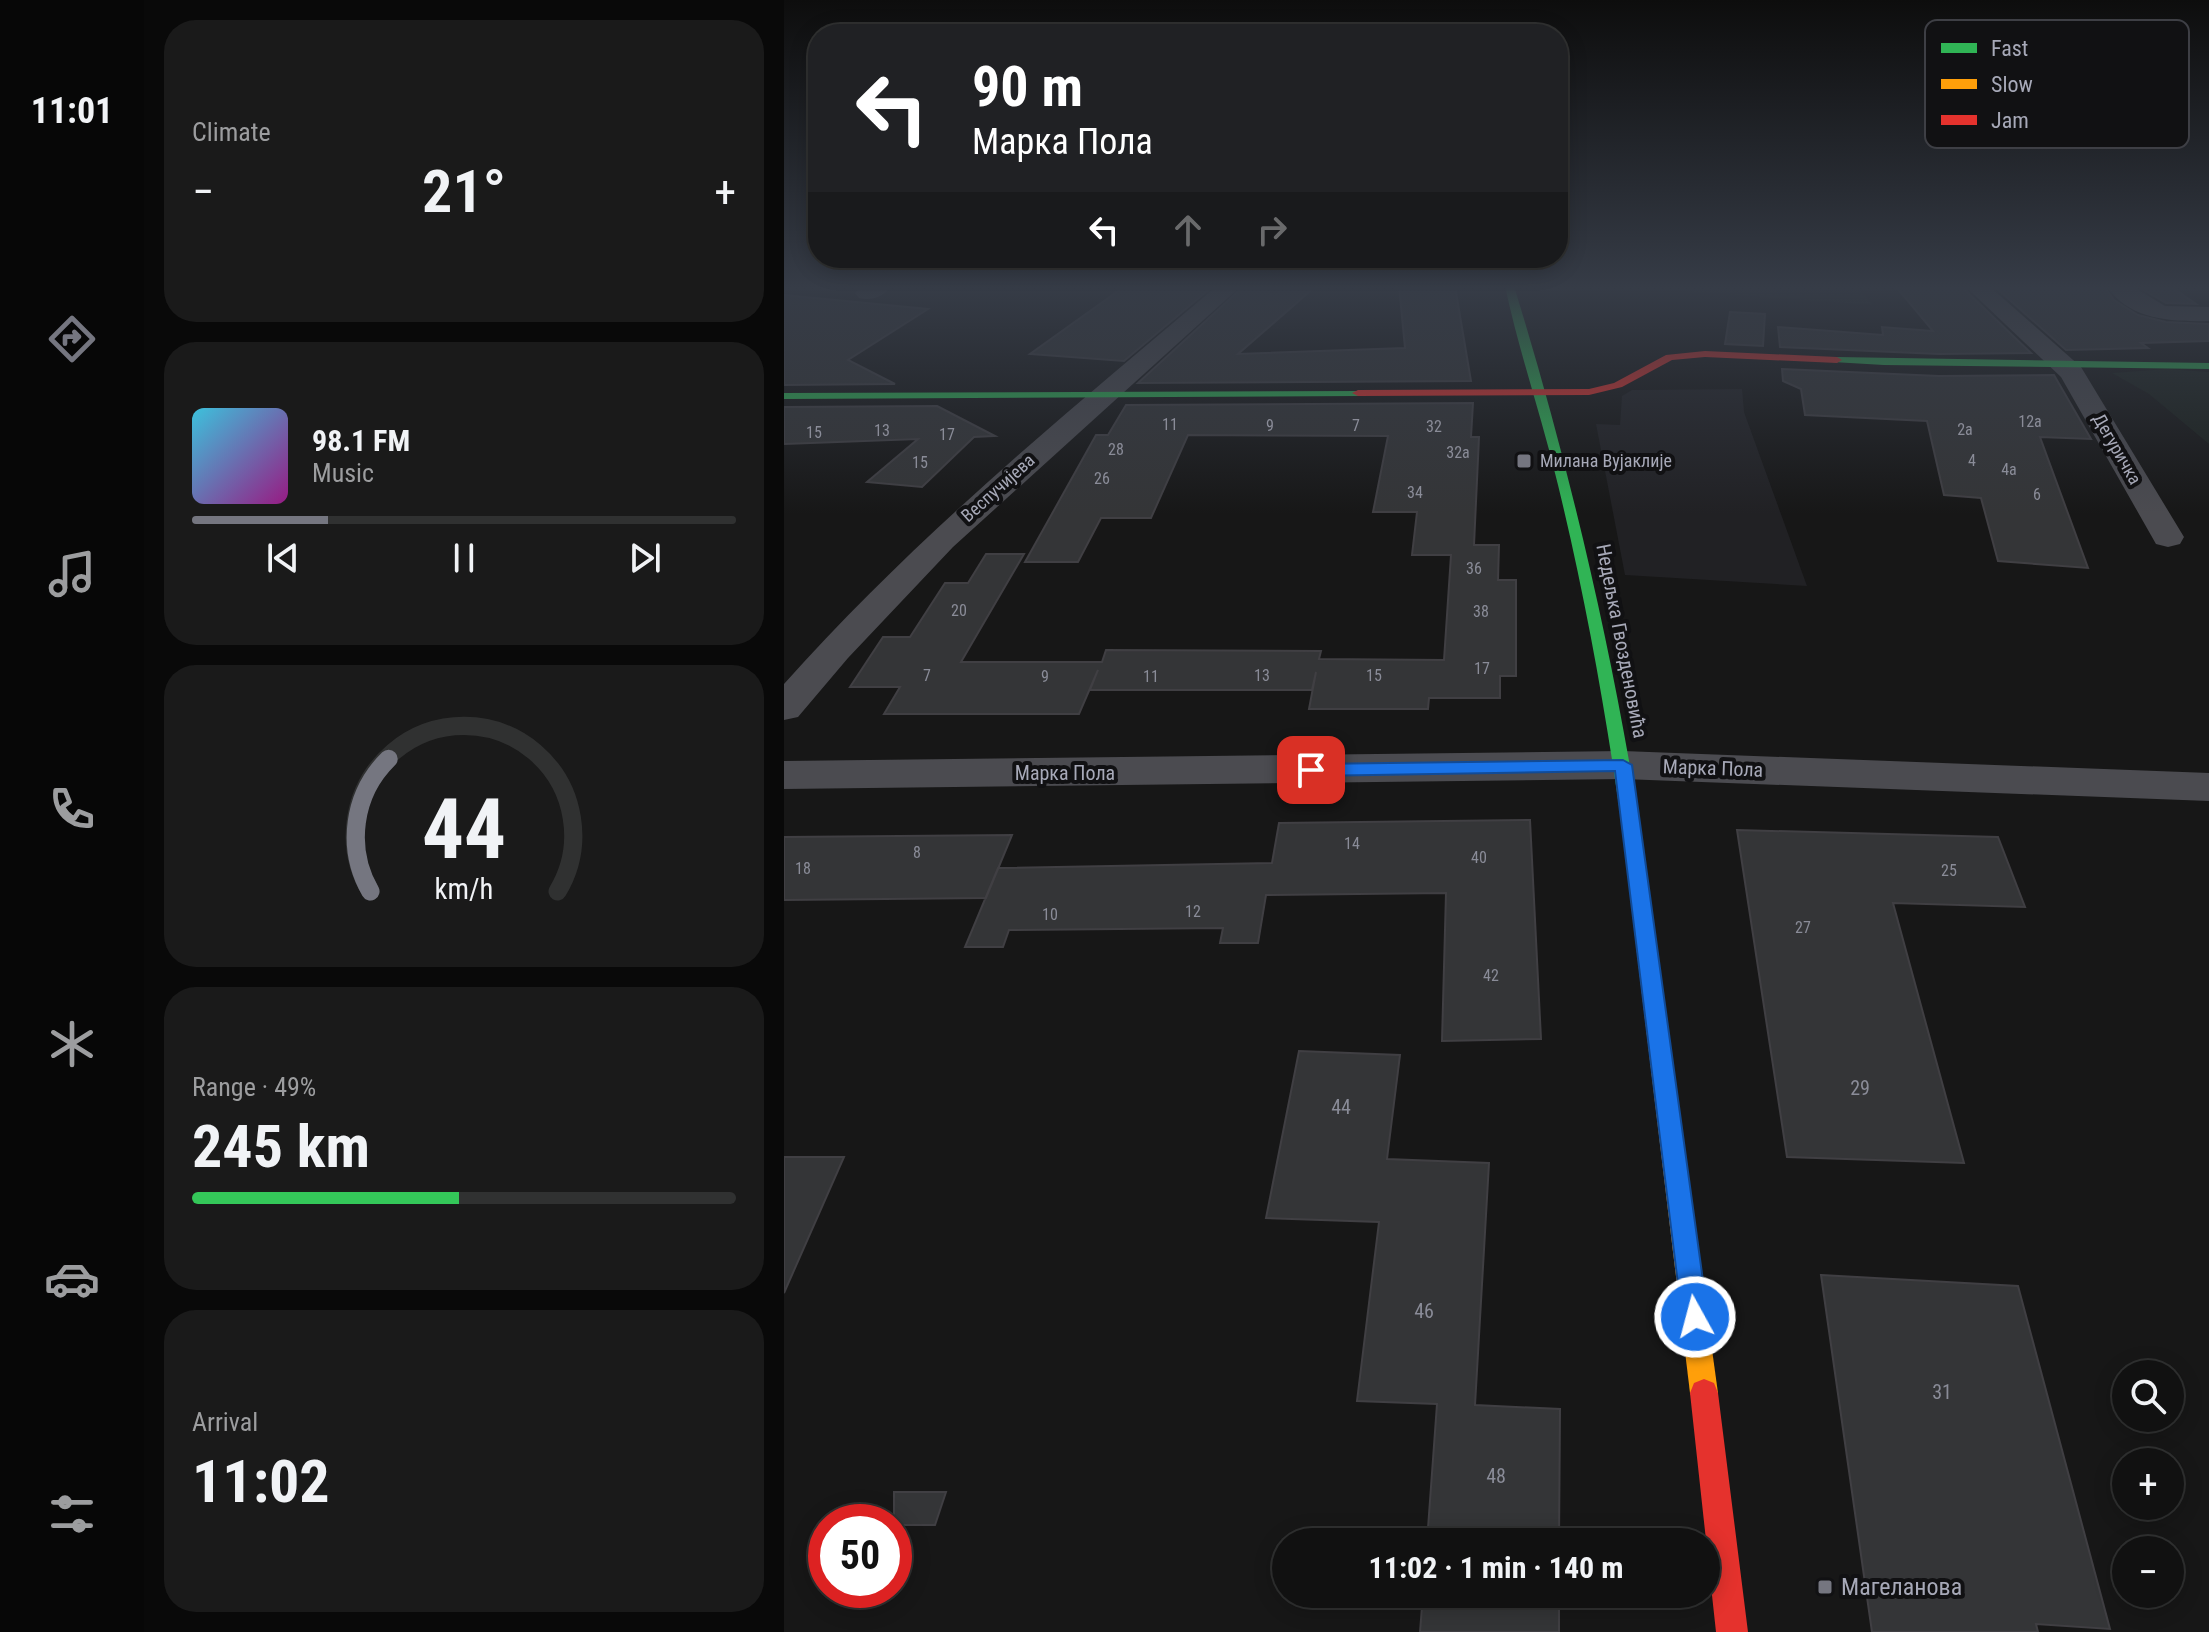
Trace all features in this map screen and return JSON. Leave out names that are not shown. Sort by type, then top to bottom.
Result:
[{"type":"street","name":"Веспучијева","points":[[784,708],[878,601],[932,546],[1141,362]]},
{"type":"street","name":"Недељка Гвозденовића","points":[[1532,362],[1589,578],[1623,765],[1686,1242],[1732,1632]]},
{"type":"street","points":[[784,396],[1542,393],[1603,390],[1659,362]]},
{"type":"street","points":[[1875,362],[2209,366]]},
{"type":"street","name":"Дегуричка","points":[[2063,363],[2080,384],[2168,537]]},
{"type":"street","name":"Марка Пола","points":[[784,775],[1623,765],[2209,787]]},
{"type":"shaded area","points":[[2167,369],[2209,372],[2209,444],[2149,394],[2112,373]]},
{"type":"shaded area","points":[[1742,389],[1744,412],[1807,586],[1625,575],[1596,424],[1620,425],[1622,396],[1632,390]]},
{"type":"building","points":[[784,362],[852,362],[895,384],[784,385]]},
{"type":"building","points":[[1161,362],[1468,362],[1471,381],[1138,383]]},
{"type":"building","points":[[1782,369],[1939,376],[2054,375],[2091,439],[2040,437],[2088,568],[1998,561],[1981,498],[1944,495],[1927,421],[1805,415],[1801,389],[1783,381]]},
{"type":"building","points":[[1473,403],[1471,437],[1479,437],[1474,545],[1499,545],[1498,580],[1516,580],[1516,676],[1500,676],[1500,698],[1429,698],[1428,709],[1309,709],[1316,672],[1312,690],[1090,690],[1098,670],[1079,714],[884,714],[900,687],[850,687],[883,637],[910,637],[945,583],[968,583],[986,554],[1024,554],[961,662],[1102,662],[1106,650],[1321,651],[1319,659],[1444,660],[1451,555],[1412,555],[1417,512],[1373,512],[1388,436],[1188,435],[1151,518],[1101,518],[1078,562],[1025,562],[1096,435],[1108,435],[1126,405]]},
{"type":"building","points":[[937,406],[995,436],[974,437],[922,487],[867,482],[918,439],[784,444],[784,407]]},
{"type":"building","points":[[1530,820],[1541,1039],[1442,1041],[1446,893],[1266,895],[1258,943],[1220,943],[1223,928],[1009,930],[1003,947],[965,947],[998,868],[1272,863],[1279,823]]},
{"type":"building","points":[[1737,830],[1998,837],[2025,907],[1893,903],[1964,1163],[1787,1157]]},
{"type":"building","points":[[1012,835],[986,898],[784,900],[784,837]]},
{"type":"building","points":[[1299,1051],[1400,1055],[1387,1159],[1489,1163],[1475,1405],[1560,1409],[1559,1528],[1428,1528],[1437,1404],[1357,1401],[1379,1222],[1266,1218]]},
{"type":"building","points":[[784,1157],[844,1157],[784,1293]]},
{"type":"building","points":[[1821,1275],[2018,1286],[2110,1629],[2036,1624],[2038,1632],[1872,1632]]},
{"type":"building","points":[[894,1492],[946,1492],[935,1525],[912,1525],[912,1504],[894,1504]]},
{"type":"building","points":[[1422,1608],[1559,1608],[1559,1632],[1420,1632]]},
{"type":"traffic: fast","points":[[1532,362],[1595,618],[1630,820]]},
{"type":"traffic: fast","points":[[1904,362],[2209,366]]},
{"type":"traffic: fast","points":[[784,396],[1358,393]]},
{"type":"traffic: slow","points":[[1630,820],[1704,1393]]},
{"type":"traffic: jam","points":[[1358,393],[1589,392],[1618,385],[1660,362]]},
{"type":"traffic: jam","points":[[1704,1393],[1732,1632]]},
{"type":"place","name":"Милана Вујаклије","points":[[1524,461]]},
{"type":"place","name":"Магеланова","points":[[1825,1587]]},
{"type":"route","points":[[1311,770],[1623,765],[1695,1317]]}]
